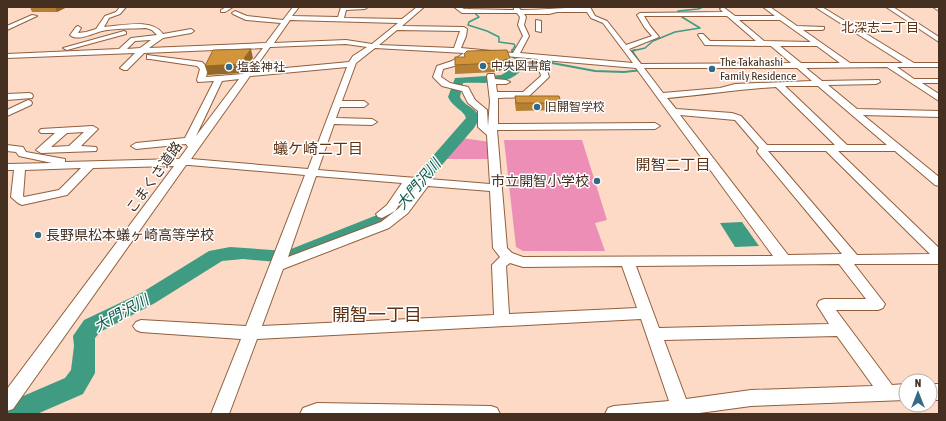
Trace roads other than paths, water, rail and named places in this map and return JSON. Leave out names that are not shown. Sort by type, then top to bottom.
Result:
[{"type":"street","points":[[101,29],[99,29],[107,18],[118,13],[123,7]]},
{"type":"street","points":[[223,12],[230,7]]},
{"type":"street","points":[[341,20],[343,8],[365,7]]},
{"type":"street","points":[[361,20],[368,7]]},
{"type":"street","points":[[220,414],[280,261],[352,64],[356,58],[421,7]]},
{"type":"street","points":[[457,7],[462,11],[587,8],[593,17],[605,22],[783,259]]},
{"type":"street","points":[[625,48],[656,37],[647,27],[640,15],[642,14],[636,7]]},
{"type":"street","points":[[721,7],[763,44]]},
{"type":"street","points":[[766,7],[848,65]]},
{"type":"street","points":[[818,7],[913,65]]},
{"type":"street","points":[[889,7],[939,40]]},
{"type":"street","points":[[513,55],[526,36],[520,25],[523,17],[517,9]]},
{"type":"street","points":[[235,13],[246,18],[289,15],[341,20],[402,21]]},
{"type":"street","points":[[642,14],[782,18]]},
{"type":"street","name":"こまくさ道路","points":[[7,403],[183,162],[192,144],[247,75],[289,15]]},
{"type":"street","points":[[7,28],[34,16]]},
{"type":"street","points":[[538,21],[539,31]]},
{"type":"street","points":[[78,28],[73,35],[87,34],[101,29],[134,26],[153,27],[160,32],[159,37],[142,50],[124,68]]},
{"type":"street","points":[[38,54],[43,51],[68,48],[153,27]]},
{"type":"street","points":[[395,28],[464,29],[463,36],[457,50]]},
{"type":"street","points":[[796,28],[822,28]]},
{"type":"street","points":[[121,51],[133,39],[191,32]]},
{"type":"street","points":[[701,36],[708,43],[818,44]]},
{"type":"street","points":[[7,56],[340,42],[386,48],[457,50],[640,67],[939,65]]},
{"type":"street","points":[[773,44],[939,183]]},
{"type":"street","points":[[469,51],[468,55],[440,68],[437,77],[442,82],[456,86],[469,94],[471,101],[482,110],[483,127],[493,131],[655,126]]},
{"type":"street","points":[[150,57],[198,64],[204,68],[201,80],[352,64]]},
{"type":"street","points":[[493,95],[525,95],[544,77],[541,62]]},
{"type":"street","points":[[888,65],[939,98]]},
{"type":"street","points":[[136,146],[192,144],[220,79]]},
{"type":"street","points":[[506,82],[491,79],[500,248],[508,258],[523,262],[939,257]]},
{"type":"street","points":[[913,81],[939,81]]},
{"type":"street","points":[[662,96],[720,91],[735,87],[778,84],[876,82]]},
{"type":"street","points":[[778,84],[844,148]]},
{"type":"street","points":[[7,97],[28,100],[7,113]]},
{"type":"street","points":[[338,104],[364,104]]},
{"type":"street","points":[[674,112],[732,116],[738,118],[764,148],[762,151],[848,259],[878,304],[824,305],[888,393]]},
{"type":"street","points":[[854,112],[939,114]]},
{"type":"street","points":[[331,122],[372,122]]},
{"type":"street","points":[[44,131],[93,129],[73,148]]},
{"type":"street","points":[[38,152],[64,130]]},
{"type":"street","points":[[7,148],[19,149],[23,154],[73,148],[92,149]]},
{"type":"street","points":[[764,148],[897,148]]},
{"type":"street","points":[[829,148],[939,257]]},
{"type":"street","points":[[38,152],[68,162],[69,165]]},
{"type":"street","points":[[7,167],[183,162],[418,180],[497,188]]},
{"type":"street","points":[[20,167],[12,198],[22,201],[63,193],[90,165]]},
{"type":"street","points":[[382,214],[391,208],[418,180]]},
{"type":"street","points":[[280,261],[385,225],[404,212],[418,180]]},
{"type":"street","points":[[502,319],[499,265],[508,258]]},
{"type":"street","points":[[627,261],[682,411]]},
{"type":"street","points":[[141,326],[252,333],[502,319],[645,313]]},
{"type":"street","points":[[653,334],[841,330]]},
{"type":"street","points":[[614,414],[682,411],[751,398],[898,392]]},
{"type":"street","points":[[309,414],[317,411],[332,411],[491,414]]},
{"type":"water","points":[[742,222],[759,246],[735,247],[720,223]]},
{"type":"waterway","points":[[468,7],[479,17],[469,22],[468,25],[487,31],[499,37],[499,42],[514,44],[515,46],[512,51]]},
{"type":"waterway","name":"大門沢川","points":[[632,51],[645,48],[653,41],[675,32],[700,28],[682,17],[678,11],[703,7]]},
{"type":"waterway","name":"大門沢川","points":[[512,51],[513,57],[520,61],[552,63],[595,71],[624,72],[642,70]]},
{"type":"waterway","name":"大門沢川","points":[[632,51],[641,64]]},
{"type":"waterway","name":"大門沢川","points":[[16,411],[74,386],[83,373],[85,346],[84,336],[92,326],[148,298],[216,256],[230,253],[243,253],[288,257],[383,219],[396,211],[416,185],[469,125],[473,118],[471,112],[457,103],[454,97],[459,80],[503,78],[511,75],[523,62]]},
{"type":"place","name":"中央図書館","points":[[483,66]]},
{"type":"place","name":"塩釜神社","points":[[229,67]]},
{"type":"place","name":"The Takahashi Family Residence","points":[[712,69]]},
{"type":"place","name":"旧開智学校","points":[[537,107]]},
{"type":"place","name":"市立開智小学校","points":[[597,181]]},
{"type":"place","name":"長野県松本蟻ヶ崎高等学校","points":[[38,235]]},
{"type":"district","name":"北深志二丁目","points":[[880,27]]},
{"type":"district","name":"蟻ケ崎二丁目","points":[[318,148]]},
{"type":"district","name":"開智二丁目","points":[[673,164]]},
{"type":"district","name":"開智一丁目","points":[[377,314]]}]
